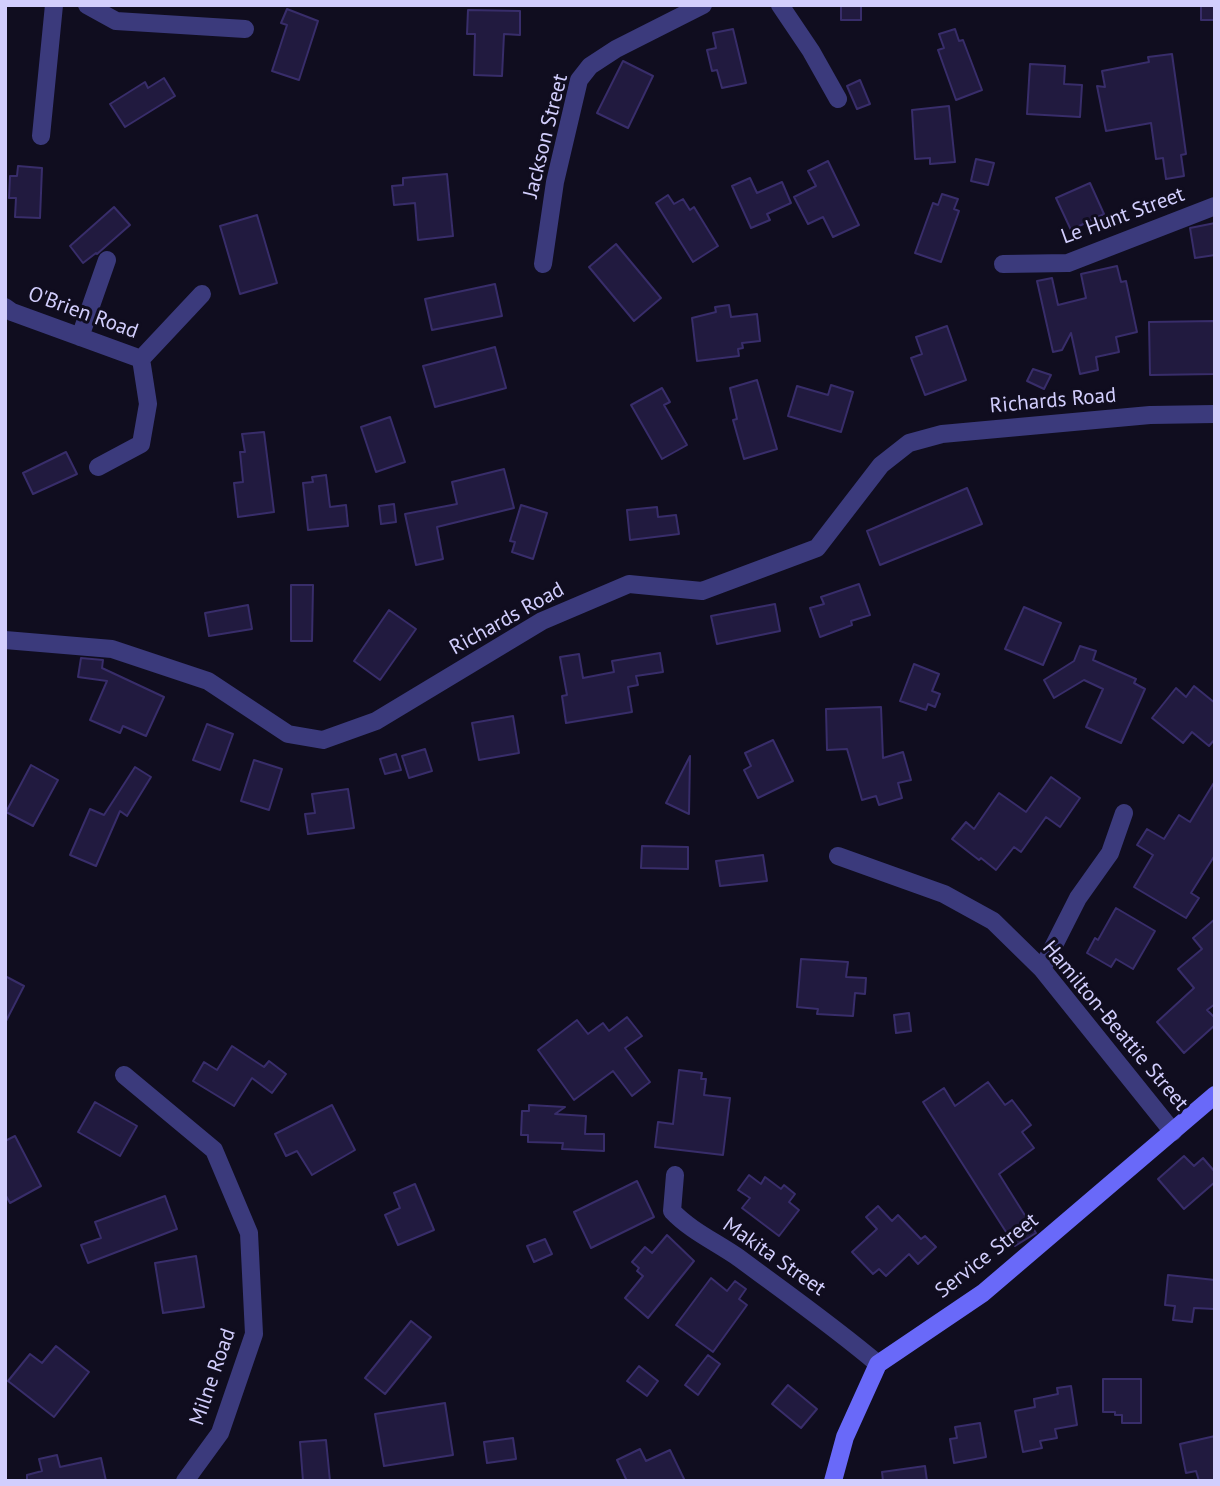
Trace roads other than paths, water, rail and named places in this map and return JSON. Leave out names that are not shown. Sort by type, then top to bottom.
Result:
[{"type":"main road","name":"Service Street","points":[[878,1364],[983,1293],[1215,1096]]},
{"type":"main road","points":[[833,1481],[845,1437],[878,1364]]},
{"type":"street","points":[[41,136],[54,5]]},
{"type":"street","points":[[87,5],[116,21],[245,29]]},
{"type":"street","name":"Jackson Street","points":[[543,264],[555,182],[579,80],[590,66],[616,49],[703,5]]},
{"type":"street","points":[[780,5],[811,51],[838,99]]},
{"type":"street","name":"Le Hunt Street","points":[[1003,264],[1068,263],[1215,206]]},
{"type":"street","points":[[80,337],[107,260]]},
{"type":"street","name":"O'Brien Road","points":[[5,307],[12,312],[141,359],[202,294]]},
{"type":"street","points":[[98,467],[141,444],[148,404],[141,359]]},
{"type":"street","name":"Richards Road","points":[[5,640],[112,649],[208,681],[288,734],[323,740],[376,721],[542,621],[629,583],[702,592],[817,548],[881,465],[909,443],[942,433],[1150,415],[1215,414]]},
{"type":"street","points":[[1042,969],[1078,898],[1110,853],[1124,813]]},
{"type":"street","name":"Hamilton-Beattie Street","points":[[838,856],[944,894],[993,921],[1042,969],[1173,1132]]},
{"type":"street","name":"Milne Road","points":[[124,1075],[214,1150],[249,1233],[254,1334],[220,1433],[185,1481]]},
{"type":"street","name":"Makita Street","points":[[675,1175],[672,1211],[684,1223],[837,1329],[878,1364]]}]
